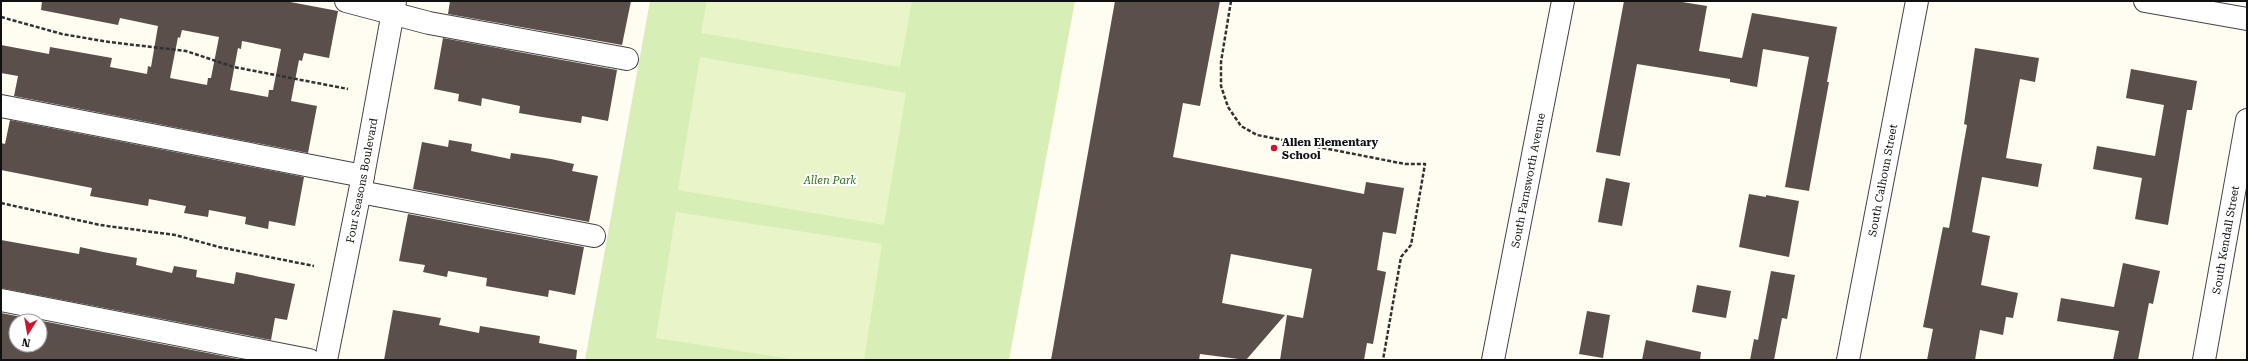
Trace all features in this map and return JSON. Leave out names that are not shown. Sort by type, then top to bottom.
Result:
[{"type":"street","points":[[346,1],[394,7],[429,22],[627,59]]},
{"type":"street","name":"South Farnsworth Avenue","points":[[1494,360],[1562,1]]},
{"type":"street","name":"South Calhoun Street","points":[[1848,360],[1917,1]]},
{"type":"street","points":[[2145,1],[2247,19]]},
{"type":"street","name":"Four Seasons Boulevard","points":[[326,360],[362,184],[394,7]]},
{"type":"street","points":[[1,106],[594,236]]},
{"type":"street","name":"South Kendall Street","points":[[2204,360],[2247,120]]},
{"type":"street","points":[[1,300],[309,360]]},
{"type":"path","points":[[1231,1],[1221,62],[1221,86],[1228,107],[1241,126],[1257,135],[1405,164],[1425,164],[1411,245],[1401,257],[1383,360]]},
{"type":"path","points":[[1,17],[62,34],[138,47],[186,51],[234,67],[348,89]]},
{"type":"path","points":[[1,203],[100,225],[175,235],[220,247],[314,266]]},
{"type":"green space","name":"Allen Park","points":[[650,1],[1075,1],[1009,360],[585,360]]},
{"type":"green space","points":[[707,1],[912,1],[900,67],[701,33]]},
{"type":"green space","points":[[700,57],[906,93],[884,225],[678,190]]},
{"type":"green space","points":[[676,212],[882,244],[864,360],[798,360],[656,338]]},
{"type":"building","points":[[42,1],[285,1],[338,11],[329,58],[304,53],[302,61],[299,60],[291,101],[317,106],[308,153],[14,96],[18,76],[1,73],[1,45],[49,54],[50,47],[112,58],[110,67],[147,74],[148,66],[151,67],[158,26],[120,18],[118,25],[41,10]],"holes":[[[182,30],[219,37],[211,78],[208,78],[207,85],[170,78],[178,37],[180,38]],[[242,41],[281,49],[273,90],[269,90],[268,97],[230,90],[238,48],[241,49]]]},
{"type":"building","points":[[450,1],[631,1],[622,45],[448,14]]},
{"type":"building","points":[[1115,1],[1220,1],[1200,106],[1183,103],[1173,157],[1364,194],[1366,182],[1404,188],[1396,234],[1383,232],[1377,270],[1386,272],[1373,344],[1367,343],[1364,360],[1280,360],[1287,315],[1303,318],[1312,269],[1231,254],[1222,303],[1285,315],[1246,360],[1200,354],[1199,360],[1051,360]]},
{"type":"building","points":[[1624,1],[1676,1],[1707,6],[1699,51],[1742,58],[1752,13],[1837,27],[1827,82],[1829,82],[1809,191],[1785,187],[1809,57],[1763,49],[1757,87],[1730,82],[1730,79],[1637,64],[1620,156],[1596,152]]},
{"type":"building","points":[[443,38],[617,70],[608,121],[582,116],[581,123],[519,113],[520,106],[482,98],[481,106],[458,101],[459,94],[434,89]]},
{"type":"building","points":[[1975,48],[2039,58],[2035,82],[2020,79],[2006,158],[2042,164],[2038,187],[1982,177],[1972,232],[1990,236],[1981,285],[2018,293],[2013,318],[2006,317],[2003,335],[1980,330],[1975,360],[1927,360],[1933,329],[1923,327],[1943,227],[1949,228],[1967,125],[1964,124]]},
{"type":"building","points":[[2131,69],[2197,81],[2192,110],[2187,110],[2168,225],[2135,219],[2142,178],[2093,169],[2097,146],[2155,156],[2164,105],[2126,98]]},
{"type":"building","points":[[10,120],[304,177],[295,226],[269,221],[268,229],[245,224],[246,217],[209,210],[208,217],[184,213],[186,206],[149,199],[148,206],[90,196],[92,188],[1,170],[1,143],[5,144]]},
{"type":"building","points":[[449,140],[472,144],[471,151],[510,159],[511,153],[574,164],[572,171],[598,176],[589,222],[413,189],[422,142],[448,147]]},
{"type":"building","points":[[1606,178],[1630,183],[1622,226],[1598,222]]},
{"type":"building","points":[[1749,194],[1766,197],[1766,195],[1799,201],[1789,257],[1739,247]]},
{"type":"building","points":[[408,214],[584,247],[575,295],[549,290],[548,297],[486,286],[487,278],[448,271],[447,277],[423,272],[425,265],[399,261]]},
{"type":"building","points":[[1,240],[79,254],[80,247],[137,258],[136,265],[172,273],[174,266],[197,270],[196,277],[234,284],[236,272],[295,284],[287,320],[275,318],[271,340],[1,288]]},
{"type":"building","points":[[2123,263],[2160,271],[2153,304],[2149,303],[2138,360],[2113,360],[2119,331],[2057,321],[2061,298],[2114,307]]},
{"type":"building","points":[[1771,271],[1795,275],[1787,319],[1782,318],[1774,360],[1750,360],[1754,339],[1758,340]]},
{"type":"building","points":[[1697,285],[1731,291],[1726,318],[1692,312]]},
{"type":"building","points":[[393,310],[441,318],[439,325],[479,333],[480,326],[540,336],[539,343],[577,350],[576,360],[384,360]]},
{"type":"building","points":[[1587,311],[1610,315],[1603,358],[1579,354]]},
{"type":"building","points":[[1,313],[8,314],[8,353],[48,353],[48,322],[244,360],[1,360]]},
{"type":"building","points":[[1646,340],[1701,352],[1700,360],[1642,360]]},
{"type":"place","name":"Allen Elementary School","points":[[1274,148]]}]
